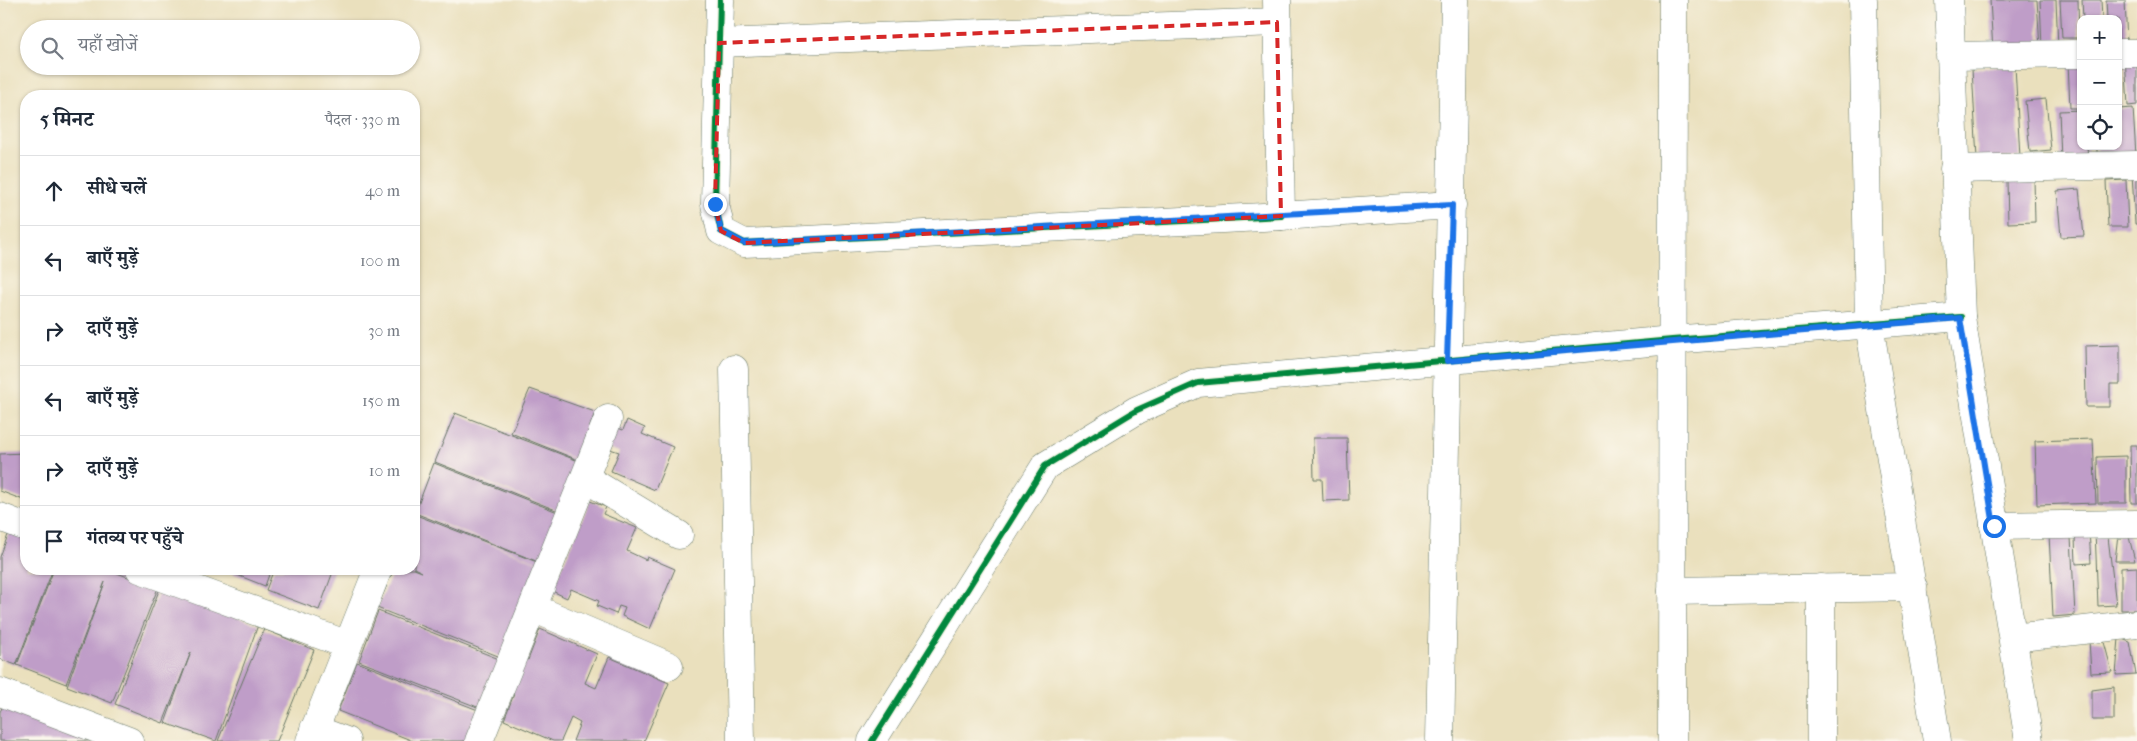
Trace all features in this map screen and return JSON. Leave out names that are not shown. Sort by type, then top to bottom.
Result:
[{"type":"street","points":[[720,0],[715,204],[721,231],[744,243],[1281,216],[1452,205]]},
{"type":"street","points":[[1440,741],[1456,0]]},
{"type":"street","points":[[1672,741],[1673,0]]},
{"type":"street","points":[[1863,0],[1869,324],[1937,741]]},
{"type":"street","points":[[1949,0],[1960,318],[2029,741]]},
{"type":"street","points":[[719,43],[1277,11],[1281,216]]},
{"type":"street","points":[[2122,53],[2137,53]]},
{"type":"street","points":[[1950,56],[2077,54]]},
{"type":"street","points":[[1954,169],[2137,165]]},
{"type":"street","points":[[872,741],[1045,466],[1137,410],[1198,383],[1672,340],[1960,318]]},
{"type":"street","points":[[734,369],[741,741]]},
{"type":"street","points":[[479,741],[608,419]]},
{"type":"street","points":[[584,478],[678,535]]},
{"type":"street","points":[[0,517],[20,525]]},
{"type":"street","points":[[1994,526],[2137,524]]},
{"type":"street","points":[[156,575],[348,645]]},
{"type":"street","points":[[346,741],[312,735],[376,575]]},
{"type":"street","points":[[1672,591],[1913,587]]},
{"type":"street","points":[[1821,588],[1821,741]]},
{"type":"street","points":[[532,608],[669,666]]},
{"type":"street","points":[[2013,638],[2137,624]]},
{"type":"street","points":[[0,692],[129,741]]},
{"type":"highlighted area","points":[[1277,22],[1281,216],[744,243],[721,231],[715,204],[719,43]]},
{"type":"building","points":[[1990,0],[2037,0],[2040,48],[1993,51]]},
{"type":"building","points":[[2040,0],[2056,0],[2058,48],[2042,48]]},
{"type":"building","points":[[2060,0],[2078,0],[2077,38],[2062,38]]},
{"type":"building","points":[[2082,0],[2101,0],[2102,15],[2083,15]]},
{"type":"building","points":[[2106,0],[2125,0],[2127,43],[2122,44],[2122,15],[2107,15]]},
{"type":"building","points":[[2137,56],[2137,105],[2128,106],[2125,57]]},
{"type":"building","points":[[2077,61],[2077,108],[2070,108],[2068,62]]},
{"type":"building","points":[[2015,66],[2020,157],[1977,159],[1972,69]]},
{"type":"building","points":[[2046,99],[2051,150],[2030,152],[2025,101]]},
{"type":"building","points":[[2133,108],[2136,155],[2097,158],[2097,150],[2122,150],[2122,109]]},
{"type":"building","points":[[2077,110],[2077,150],[2087,150],[2088,158],[2061,159],[2059,111]]},
{"type":"building","points":[[2137,173],[2137,224],[2135,224],[2132,174]]},
{"type":"building","points":[[2034,179],[2035,222],[2008,223],[2007,180]]},
{"type":"building","points":[[2126,180],[2128,227],[2108,227],[2106,181]]},
{"type":"building","points":[[2079,189],[2084,236],[2061,237],[2057,191]]},
{"type":"building","points":[[2120,345],[2120,384],[2110,384],[2110,407],[2086,407],[2085,346]]},
{"type":"building","points":[[530,389],[595,412],[578,460],[511,433]]},
{"type":"building","points":[[455,413],[581,462],[561,512],[435,462]]},
{"type":"building","points":[[627,420],[645,428],[642,434],[673,447],[655,490],[611,471],[619,452],[607,448],[616,427],[623,430]]},
{"type":"building","points":[[1313,438],[1347,438],[1349,500],[1323,501],[1322,479],[1314,479]]},
{"type":"building","points":[[2093,439],[2096,503],[2037,505],[2035,441]]},
{"type":"building","points":[[2130,445],[2137,445],[2137,503],[2131,503]]},
{"type":"building","points":[[20,453],[20,499],[0,491],[0,454]]},
{"type":"building","points":[[2126,456],[2126,503],[2098,503],[2097,457]]},
{"type":"building","points":[[434,463],[560,513],[541,563],[420,515],[420,500]]},
{"type":"building","points":[[590,501],[606,507],[603,514],[637,528],[627,551],[646,560],[647,557],[675,569],[650,629],[622,616],[625,608],[619,606],[616,614],[597,606],[599,601],[571,589],[567,598],[552,591]]},
{"type":"building","points":[[420,517],[542,564],[503,658],[377,608],[391,575],[420,575],[420,571],[422,572],[420,571]]},
{"type":"building","points":[[2089,530],[2091,563],[2076,564],[2075,537]]},
{"type":"building","points":[[2095,530],[2108,537],[2116,605],[2098,606]]},
{"type":"building","points":[[9,532],[20,537],[20,575],[51,575],[16,665],[0,659],[0,557]]},
{"type":"building","points":[[2128,533],[2135,561],[2115,561],[2118,534]]},
{"type":"building","points":[[2049,534],[2071,537],[2075,615],[2053,617]]},
{"type":"building","points":[[2137,567],[2137,610],[2121,610],[2121,568]]},
{"type":"building","points":[[52,575],[122,575],[158,588],[112,703],[67,686],[105,582],[66,684],[17,665]]},
{"type":"building","points":[[237,575],[269,575],[265,586]]},
{"type":"building","points":[[272,575],[332,575],[319,610],[266,590]]},
{"type":"building","points":[[160,588],[258,625],[216,741],[165,723],[191,652],[163,723],[115,704]]},
{"type":"building","points":[[378,611],[504,661],[485,710],[359,661]]},
{"type":"building","points":[[264,629],[314,650],[277,741],[218,741]]},
{"type":"building","points":[[540,629],[597,654],[585,683],[596,688],[609,657],[669,683],[644,741],[573,741],[580,723],[571,718],[561,741],[553,741],[504,720],[514,694],[508,692],[523,657],[528,660]]},
{"type":"building","points":[[2119,638],[2130,642],[2136,674],[2116,675]]},
{"type":"building","points":[[2089,640],[2104,642],[2112,672],[2091,673]]},
{"type":"building","points":[[357,662],[483,712],[472,741],[413,741],[338,711]]},
{"type":"building","points":[[2114,687],[2114,720],[2092,720],[2092,690]]},
{"type":"building","points":[[3,705],[97,741],[0,741],[0,712]]},
{"type":"cycle path","points":[[720,0],[715,204],[721,231],[744,243],[1281,216]]},
{"type":"cycle path","points":[[872,741],[1045,466],[1137,410],[1198,383],[1672,340],[1961,317]]},
{"type":"route","points":[[715,204],[721,231],[744,243],[1281,216],[1452,205],[1447,361],[1672,340],[1960,318],[1994,526]]}]
